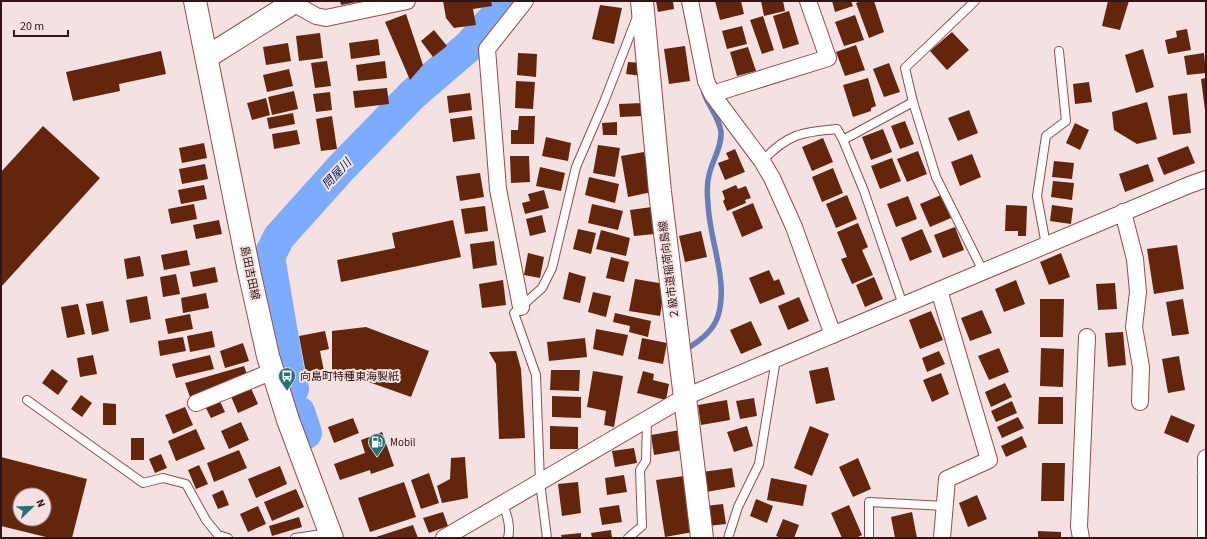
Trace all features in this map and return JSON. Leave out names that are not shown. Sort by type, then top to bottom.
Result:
[{"type":"street","name":"島田吉田線","points":[[195,1],[249,271],[273,371],[288,420],[331,535]]},
{"type":"street","points":[[207,57],[294,2],[316,16],[326,18],[407,1]]},
{"type":"street","points":[[521,307],[498,189],[487,49],[525,1]]},
{"type":"street","points":[[690,1],[706,81],[712,94],[762,161],[772,178],[794,227],[833,335]]},
{"type":"street","points":[[712,94],[828,58],[808,1]]},
{"type":"street","name":"２級市道稲荷向島線","points":[[642,2],[660,192],[702,538]]},
{"type":"street","points":[[444,538],[685,397],[1189,184],[1206,179]]},
{"type":"street","points":[[1123,212],[1135,259],[1138,292],[1134,327],[1141,367],[1140,402]]},
{"type":"street","points":[[939,290],[988,460],[947,479],[942,538]]},
{"type":"street","points":[[1081,538],[1079,527],[1087,337]]},
{"type":"street","points":[[196,403],[273,371]]},
{"type":"street","points":[[1206,458],[1206,472]]},
{"type":"street","points":[[1206,475],[1206,538]]},
{"type":"lane","points":[[975,1],[905,68],[913,102],[936,177],[983,271]]},
{"type":"lane","points":[[547,538],[540,482],[536,375],[514,313],[542,288],[552,268],[576,167],[604,102],[642,2]]},
{"type":"lane","points":[[1046,245],[1037,196],[1046,136],[1066,121],[1059,51]]},
{"type":"lane","points":[[843,140],[913,102]]},
{"type":"lane","points":[[762,161],[787,139],[800,134],[837,129],[864,191],[903,305]]},
{"type":"lane","points":[[728,538],[738,507],[759,464],[776,359]]},
{"type":"lane","points":[[27,400],[143,483],[163,478],[186,484],[210,525],[218,535],[228,538]]},
{"type":"lane","points":[[628,538],[642,526],[640,470],[646,461],[647,420]]},
{"type":"lane","points":[[869,538],[869,502],[945,506]]},
{"type":"lane","points":[[503,504],[510,530],[508,538]]},
{"type":"lane","points":[[295,538],[331,535]]},
{"type":"building","points":[[340,1],[357,1],[357,2],[341,5]]},
{"type":"building","points":[[443,1],[491,1],[492,6],[473,9],[476,25],[454,28],[446,18]]},
{"type":"building","points":[[656,1],[673,1],[674,9],[658,12]]},
{"type":"building","points":[[715,1],[741,1],[744,14],[720,20]]},
{"type":"building","points":[[761,1],[783,1],[785,11],[764,16]]},
{"type":"building","points":[[832,1],[851,1],[853,6],[835,12]]},
{"type":"building","points":[[861,1],[874,1],[884,32],[869,38],[856,3]]},
{"type":"building","points":[[1108,1],[1129,1],[1120,30],[1102,26]]},
{"type":"building","points":[[600,5],[622,8],[614,44],[592,39]]},
{"type":"building","points":[[789,11],[799,44],[783,49],[773,16]]},
{"type":"building","points":[[406,14],[423,65],[410,80],[385,22]]},
{"type":"building","points":[[855,15],[864,40],[844,46],[835,22]]},
{"type":"building","points":[[763,16],[774,50],[762,54],[750,20]]},
{"type":"building","points":[[742,26],[747,44],[727,49],[722,31]]},
{"type":"building","points":[[1187,29],[1191,50],[1168,54],[1165,40],[1177,37],[1176,31]]},
{"type":"building","points":[[434,30],[447,46],[433,57],[421,41]]},
{"type":"building","points":[[952,32],[969,50],[947,70],[930,51]]},
{"type":"building","points":[[320,33],[323,58],[299,61],[296,36]]},
{"type":"building","points":[[378,39],[380,55],[351,59],[349,43]]},
{"type":"building","points":[[288,43],[291,61],[266,65],[263,47]]},
{"type":"building","points":[[856,45],[865,70],[845,76],[836,52]]},
{"type":"building","points":[[685,46],[690,81],[669,84],[664,49]]},
{"type":"building","points":[[748,47],[756,71],[737,76],[730,52]]},
{"type":"building","points":[[1143,49],[1154,87],[1136,93],[1125,55]]},
{"type":"building","points":[[161,51],[166,74],[119,84],[120,91],[73,101],[66,72]]},
{"type":"building","points":[[518,53],[537,54],[536,77],[517,75]]},
{"type":"building","points":[[1204,53],[1206,73],[1187,75],[1184,56]]},
{"type":"building","points":[[327,61],[331,86],[315,88],[311,63]]},
{"type":"building","points":[[385,61],[387,78],[358,81],[356,65]]},
{"type":"building","points":[[628,62],[643,63],[642,76],[626,74]]},
{"type":"building","points":[[889,63],[900,92],[884,97],[873,69]]},
{"type":"building","points":[[289,69],[293,86],[267,92],[263,75]]},
{"type":"building","points":[[868,78],[876,106],[871,108],[871,111],[853,117],[843,85]]},
{"type":"building","points":[[1206,78],[1206,110],[1205,110],[1201,79]]},
{"type":"building","points":[[516,81],[535,82],[533,109],[515,108]]},
{"type":"building","points":[[1089,82],[1092,102],[1075,104],[1073,84]]},
{"type":"building","points":[[387,88],[389,104],[355,108],[353,91]]},
{"type":"building","points":[[294,91],[298,109],[272,115],[268,97]]},
{"type":"building","points":[[330,92],[332,110],[316,112],[313,94]]},
{"type":"building","points":[[470,93],[472,110],[449,113],[447,96]]},
{"type":"building","points":[[1187,93],[1191,133],[1173,135],[1168,96]]},
{"type":"building","points":[[266,98],[270,115],[252,120],[247,103]]},
{"type":"building","points":[[1147,102],[1157,139],[1137,144],[1114,130],[1112,112]]},
{"type":"building","points":[[642,103],[643,116],[620,117],[619,104]]},
{"type":"building","points":[[969,110],[978,133],[958,141],[948,118]]},
{"type":"building","points":[[293,113],[295,124],[269,129],[267,118]]},
{"type":"building","points":[[332,116],[337,149],[321,151],[316,119]]},
{"type":"building","points":[[472,116],[475,139],[453,142],[450,119]]},
{"type":"building","points":[[519,116],[535,116],[534,144],[511,144],[511,130],[518,130]]},
{"type":"building","points":[[905,121],[914,144],[900,149],[891,126]]},
{"type":"building","points":[[617,122],[617,135],[603,135],[602,123]]},
{"type":"building","points":[[1075,123],[1089,130],[1080,150],[1066,143]]},
{"type":"building","points":[[43,126],[100,178],[1,287],[1,172]]},
{"type":"building","points":[[883,129],[892,152],[871,160],[862,137]]},
{"type":"building","points":[[297,130],[300,144],[274,149],[272,134]]},
{"type":"building","points":[[546,137],[571,143],[568,161],[542,156]]},
{"type":"building","points":[[823,138],[833,162],[812,171],[802,147]]},
{"type":"building","points":[[204,143],[207,158],[182,163],[179,148]]},
{"type":"building","points":[[598,145],[620,148],[615,177],[593,173]]},
{"type":"building","points":[[1188,146],[1195,163],[1164,175],[1157,158]]},
{"type":"building","points":[[735,149],[745,172],[725,180],[718,163],[729,159],[726,153]]},
{"type":"building","points":[[918,151],[927,174],[907,182],[897,159]]},
{"type":"building","points":[[644,152],[652,192],[628,197],[621,156]]},
{"type":"building","points":[[972,154],[981,177],[960,186],[951,162]]},
{"type":"building","points":[[510,156],[529,156],[530,182],[511,183]]},
{"type":"building","points":[[892,158],[901,181],[880,189],[871,166]]},
{"type":"building","points":[[1054,161],[1074,163],[1072,179],[1052,177]]},
{"type":"building","points":[[205,164],[208,179],[182,184],[179,169]]},
{"type":"building","points":[[1148,164],[1154,181],[1125,192],[1119,174]]},
{"type":"building","points":[[540,167],[565,173],[561,191],[536,186]]},
{"type":"building","points":[[833,168],[843,193],[822,202],[812,177]]},
{"type":"building","points":[[480,173],[484,197],[460,201],[456,176]]},
{"type":"building","points":[[589,177],[619,184],[615,203],[585,195]]},
{"type":"building","points":[[1053,181],[1074,183],[1072,200],[1051,197]]},
{"type":"building","points":[[204,185],[207,199],[181,204],[178,190]]},
{"type":"building","points":[[736,185],[738,189],[746,186],[751,198],[745,200],[746,203],[727,211],[723,201],[725,199],[722,191]]},
{"type":"building","points":[[544,190],[549,208],[525,214],[522,203],[530,201],[528,194]]},
{"type":"building","points":[[847,195],[857,219],[836,228],[826,204]]},
{"type":"building","points":[[941,195],[951,218],[930,227],[920,204]]},
{"type":"building","points":[[908,196],[917,219],[896,227],[887,204]]},
{"type":"building","points":[[753,203],[763,228],[742,237],[732,212]]},
{"type":"building","points":[[194,204],[197,219],[171,224],[168,209]]},
{"type":"building","points":[[592,204],[623,211],[618,230],[588,223]]},
{"type":"building","points":[[1006,205],[1027,206],[1026,236],[1018,236],[1018,231],[1005,231]]},
{"type":"building","points":[[1052,205],[1073,208],[1071,224],[1050,221]]},
{"type":"building","points":[[485,206],[488,231],[465,234],[461,209]]},
{"type":"building","points":[[652,207],[655,234],[634,236],[630,210]]},
{"type":"building","points":[[542,215],[546,232],[530,236],[526,219]]},
{"type":"building","points":[[219,220],[222,234],[196,239],[193,225]]},
{"type":"building","points":[[453,220],[461,257],[341,282],[337,260],[395,248],[392,233]]},
{"type":"building","points":[[858,223],[868,247],[862,250],[873,275],[852,284],[841,259],[847,257],[837,232]]},
{"type":"building","points":[[955,227],[964,250],[943,258],[934,235]]},
{"type":"building","points":[[578,229],[596,233],[591,254],[573,249]]},
{"type":"building","points":[[922,229],[932,252],[910,261],[901,238]]},
{"type":"building","points":[[601,230],[630,238],[626,256],[596,249]]},
{"type":"building","points":[[701,231],[707,257],[685,262],[679,236]]},
{"type":"building","points":[[494,241],[497,265],[473,269],[470,244]]},
{"type":"building","points":[[1177,245],[1184,289],[1154,294],[1147,249]]},
{"type":"building","points":[[187,250],[190,265],[164,270],[161,255]]},
{"type":"building","points":[[528,253],[544,257],[540,278],[524,275]]},
{"type":"building","points":[[1061,253],[1070,277],[1049,285],[1040,262]]},
{"type":"building","points":[[140,256],[144,276],[127,279],[124,259]]},
{"type":"building","points":[[611,257],[629,262],[624,282],[606,278]]},
{"type":"building","points":[[215,267],[218,282],[193,287],[190,272]]},
{"type":"building","points":[[769,270],[774,281],[779,279],[785,294],[760,304],[749,278]]},
{"type":"building","points":[[569,272],[586,277],[580,303],[563,299]]},
{"type":"building","points":[[176,274],[180,294],[163,297],[160,277]]},
{"type":"building","points":[[874,277],[883,299],[865,307],[856,285]]},
{"type":"building","points":[[635,279],[665,284],[660,316],[629,311]]},
{"type":"building","points":[[503,280],[506,305],[482,308],[479,284]]},
{"type":"building","points":[[1016,280],[1025,304],[1004,312],[995,289]]},
{"type":"building","points":[[1115,283],[1117,309],[1098,310],[1096,284]]},
{"type":"building","points":[[593,292],[611,296],[606,317],[588,312]]},
{"type":"building","points":[[206,293],[209,308],[183,313],[181,298]]},
{"type":"building","points":[[147,296],[151,319],[130,323],[126,300]]},
{"type":"building","points":[[799,297],[809,321],[788,330],[778,306]]},
{"type":"building","points":[[1040,299],[1064,299],[1063,337],[1040,337]]},
{"type":"building","points":[[1183,299],[1189,334],[1172,336],[1166,302]]},
{"type":"building","points":[[103,301],[109,331],[92,335],[86,304]]},
{"type":"building","points":[[78,304],[85,334],[67,338],[61,307]]},
{"type":"building","points":[[982,310],[992,333],[970,341],[961,318]]},
{"type":"building","points":[[931,311],[943,340],[920,349],[909,320]]},
{"type":"building","points":[[615,313],[651,321],[648,337],[629,332],[630,326],[613,322]]},
{"type":"building","points":[[190,314],[193,329],[168,334],[165,319]]},
{"type":"building","points":[[751,321],[762,345],[741,354],[730,330]]},
{"type":"building","points":[[366,327],[429,351],[411,397],[332,369],[332,331]]},
{"type":"building","points":[[596,329],[628,335],[623,356],[593,349]]},
{"type":"building","points":[[212,331],[215,347],[190,352],[187,336]]},
{"type":"building","points":[[325,331],[329,349],[320,351],[325,376],[307,379],[299,336]]},
{"type":"building","points":[[1123,332],[1126,365],[1108,367],[1105,333]]},
{"type":"building","points":[[183,337],[186,351],[160,356],[158,341]]},
{"type":"building","points":[[585,338],[587,357],[549,361],[547,342]]},
{"type":"building","points":[[642,338],[667,343],[663,364],[638,359]]},
{"type":"building","points":[[243,343],[249,361],[225,368],[220,351]]},
{"type":"building","points":[[999,348],[1009,372],[989,380],[978,356]]},
{"type":"building","points":[[1041,348],[1064,349],[1063,387],[1040,386]]},
{"type":"building","points":[[516,351],[521,369],[525,438],[499,439],[496,364],[489,352]]},
{"type":"building","points":[[939,351],[945,364],[927,372],[922,358]]},
{"type":"building","points":[[93,355],[97,374],[80,377],[77,358]]},
{"type":"building","points":[[210,355],[214,369],[176,378],[172,364]]},
{"type":"building","points":[[1179,356],[1185,390],[1168,393],[1162,359]]},
{"type":"building","points":[[244,366],[248,377],[190,397],[185,383]]},
{"type":"building","points":[[828,367],[835,400],[816,404],[809,371]]},
{"type":"building","points":[[52,369],[68,381],[58,395],[42,383]]},
{"type":"building","points":[[551,370],[580,370],[579,391],[550,390]]},
{"type":"building","points":[[593,371],[623,376],[614,427],[604,425],[606,411],[587,407]]},
{"type":"building","points":[[643,371],[654,374],[653,380],[669,384],[666,400],[637,393]]},
{"type":"building","points":[[941,373],[949,394],[932,402],[923,380]]},
{"type":"building","points":[[1005,383],[1012,397],[991,407],[985,392]]},
{"type":"building","points":[[250,386],[258,404],[238,413],[230,394]]},
{"type":"building","points":[[81,395],[92,403],[82,417],[71,409]]},
{"type":"building","points":[[552,396],[581,397],[581,418],[552,417]]},
{"type":"building","points":[[1039,397],[1063,397],[1063,424],[1038,424]]},
{"type":"building","points":[[754,398],[757,416],[740,419],[736,401]]},
{"type":"building","points":[[219,399],[225,412],[211,418],[205,406]]},
{"type":"building","points":[[727,400],[730,420],[701,425],[698,405]]},
{"type":"building","points":[[1012,401],[1017,413],[996,422],[991,411]]},
{"type":"building","points":[[103,403],[116,404],[116,425],[103,425]]},
{"type":"building","points":[[185,407],[193,425],[173,434],[165,415]]},
{"type":"building","points":[[1171,415],[1195,425],[1188,443],[1164,433]]},
{"type":"building","points":[[1018,417],[1024,428],[1002,438],[997,427]]},
{"type":"building","points":[[353,418],[359,433],[334,443],[328,427]]},
{"type":"building","points":[[241,422],[249,440],[229,449],[221,431]]},
{"type":"building","points":[[550,426],[578,427],[578,449],[550,449]]},
{"type":"building","points":[[747,426],[753,446],[734,452],[727,432]]},
{"type":"building","points":[[810,426],[829,434],[812,476],[794,468]]},
{"type":"building","points":[[196,429],[205,449],[176,461],[168,441]]},
{"type":"building","points":[[680,430],[683,450],[654,455],[651,435]]},
{"type":"building","points":[[382,432],[394,466],[371,474],[370,470],[340,480],[334,464],[365,453],[361,440]]},
{"type":"building","points":[[1022,436],[1027,447],[1006,457],[1001,446]]},
{"type":"building","points":[[131,438],[144,438],[144,460],[131,460]]},
{"type":"building","points":[[634,448],[637,463],[615,467],[612,451]]},
{"type":"building","points":[[239,450],[247,468],[214,482],[207,463]]},
{"type":"building","points":[[161,454],[167,468],[155,473],[149,459]]},
{"type":"building","points":[[1,457],[87,479],[72,538],[50,538],[1,526]]},
{"type":"building","points":[[465,457],[468,498],[442,503],[437,486],[450,479],[451,458]]},
{"type":"building","points":[[858,458],[871,489],[853,497],[839,467]]},
{"type":"building","points":[[1042,463],[1065,463],[1064,501],[1041,501]]},
{"type":"building","points":[[199,465],[208,484],[196,489],[188,470]]},
{"type":"building","points":[[280,466],[287,484],[256,498],[248,479]]},
{"type":"building","points":[[732,468],[735,487],[706,492],[702,472]]},
{"type":"building","points":[[429,473],[439,503],[421,509],[411,480]]},
{"type":"building","points":[[624,475],[627,492],[607,495],[605,478]]},
{"type":"building","points":[[684,476],[693,532],[665,537],[656,480]]},
{"type":"building","points":[[771,478],[807,485],[803,506],[767,500]]},
{"type":"building","points":[[404,482],[416,517],[370,532],[358,498]]},
{"type":"building","points":[[578,482],[581,513],[562,516],[558,484]]},
{"type":"building","points":[[296,489],[304,507],[272,521],[264,502]]},
{"type":"building","points":[[223,490],[229,505],[218,509],[212,495]]},
{"type":"building","points":[[977,495],[987,519],[968,527],[959,503]]},
{"type":"building","points":[[756,499],[773,506],[767,523],[750,516]]},
{"type":"building","points":[[723,504],[726,524],[708,526],[705,506]]},
{"type":"building","points":[[619,505],[622,522],[602,525],[599,508]]},
{"type":"building","points":[[849,505],[862,535],[856,538],[842,538],[831,513]]},
{"type":"building","points":[[258,506],[266,524],[248,532],[240,514]]},
{"type":"building","points":[[443,512],[448,526],[429,533],[423,518]]},
{"type":"building","points":[[912,512],[917,538],[895,538],[891,517]]},
{"type":"building","points":[[299,517],[302,527],[272,536],[269,526]]},
{"type":"building","points":[[783,519],[799,525],[794,538],[782,538],[776,536]]},
{"type":"building","points":[[413,525],[418,538],[373,538]]},
{"type":"building","points":[[611,530],[612,538],[592,538],[591,533]]},
{"type":"building","points":[[1038,531],[1061,532],[1061,538],[1038,538]]},
{"type":"building","points":[[581,533],[581,538],[562,538],[561,535]]},
{"type":"waterway","name":"問屋川","points":[[293,389],[288,369],[269,257],[279,237],[341,168],[412,95],[469,46],[495,17],[506,1]]},
{"type":"waterway","points":[[685,350],[700,340],[713,327],[718,316],[721,302],[720,274],[709,217],[707,192],[710,170],[720,143],[721,132],[718,121],[704,93]]},
{"type":"waterway","name":"問屋川","points":[[299,412],[306,433]]},
{"type":"place","name":"向島町特種東海製紙","points":[[287,391]]},
{"type":"place","name":"Mobil","points":[[377,457]]}]
